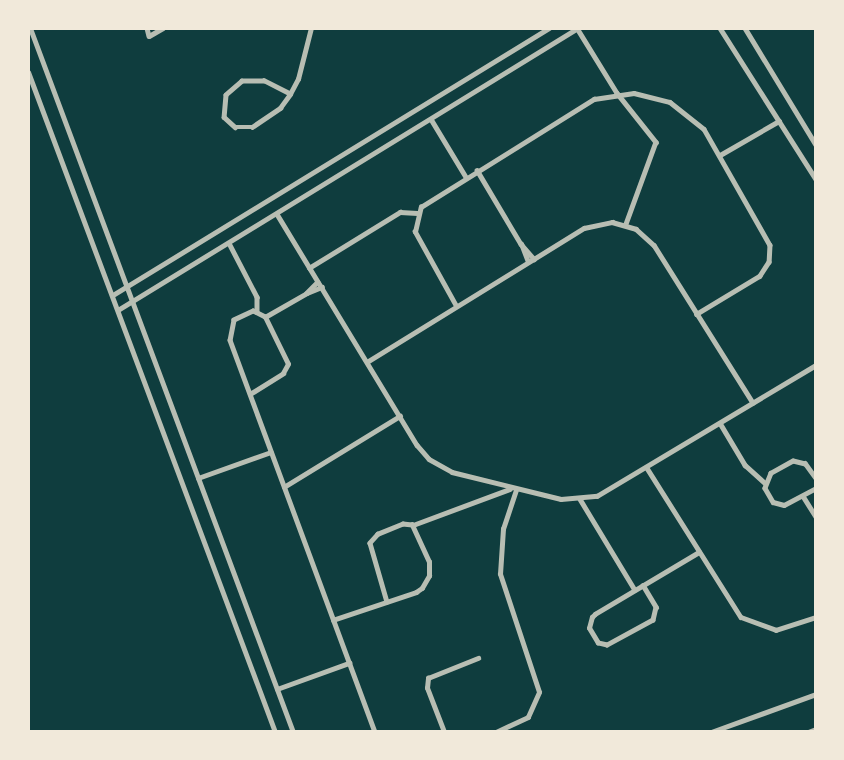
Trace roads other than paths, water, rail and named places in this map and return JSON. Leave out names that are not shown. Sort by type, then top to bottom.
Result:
[{"type":"street","points":[[30,28],[293,732]]},
{"type":"street","points":[[147,28],[149,36],[163,28]]},
{"type":"street","points":[[290,94],[257,79],[242,81],[226,95],[224,117],[235,127],[260,124],[290,94],[311,28]]},
{"type":"street","points":[[113,295],[549,28]]},
{"type":"street","points":[[118,310],[578,28],[617,93],[656,142],[626,224]]},
{"type":"street","points":[[720,28],[816,180]]},
{"type":"street","points":[[745,28],[816,145]]},
{"type":"street","points":[[28,72],[275,732]]},
{"type":"street","points":[[456,306],[418,241],[417,213],[426,201],[594,99],[617,93],[655,96],[683,109],[705,129],[768,237],[771,253],[760,276],[697,314]]},
{"type":"street","points":[[431,119],[466,177]]},
{"type":"street","points":[[719,155],[779,121]]},
{"type":"street","points":[[477,170],[521,244],[528,262]]},
{"type":"street","points":[[310,268],[400,212],[417,213]]},
{"type":"street","points":[[277,214],[422,452],[436,464],[514,489],[580,499],[605,493],[816,365]]},
{"type":"street","points":[[367,362],[584,228],[605,222],[626,224],[654,245],[753,403]]},
{"type":"street","points":[[229,243],[257,297],[257,312]]},
{"type":"street","points":[[521,244],[534,259]]},
{"type":"street","points":[[265,317],[320,285]]},
{"type":"street","points":[[250,394],[287,368],[265,317],[257,312]]},
{"type":"street","points":[[257,312],[234,320],[229,329],[250,394],[374,732]]},
{"type":"street","points":[[284,487],[400,416]]},
{"type":"street","points":[[720,424],[745,466],[765,483]]},
{"type":"street","points":[[198,478],[271,452]]},
{"type":"street","points":[[816,479],[804,464],[793,461],[771,474],[765,483],[766,494],[778,505],[816,488]]},
{"type":"street","points":[[647,468],[741,617],[764,628],[789,628],[816,617]]},
{"type":"street","points":[[387,602],[370,543],[378,534],[403,524],[412,525],[514,489]]},
{"type":"street","points":[[496,732],[528,717],[539,692],[500,574],[503,529],[514,489]]},
{"type":"street","points":[[803,496],[816,517]]},
{"type":"street","points":[[580,499],[635,590]]},
{"type":"street","points":[[333,620],[415,592],[429,576],[429,562],[419,532],[412,525]]},
{"type":"street","points":[[643,585],[656,607],[653,620],[604,645],[589,628],[595,614],[643,585],[699,552]]},
{"type":"street","points":[[444,732],[427,688],[428,678],[478,658]]},
{"type":"street","points":[[277,689],[349,663]]},
{"type":"street","points":[[711,732],[816,694]]},
{"type":"street","points":[[808,732],[816,729]]}]
